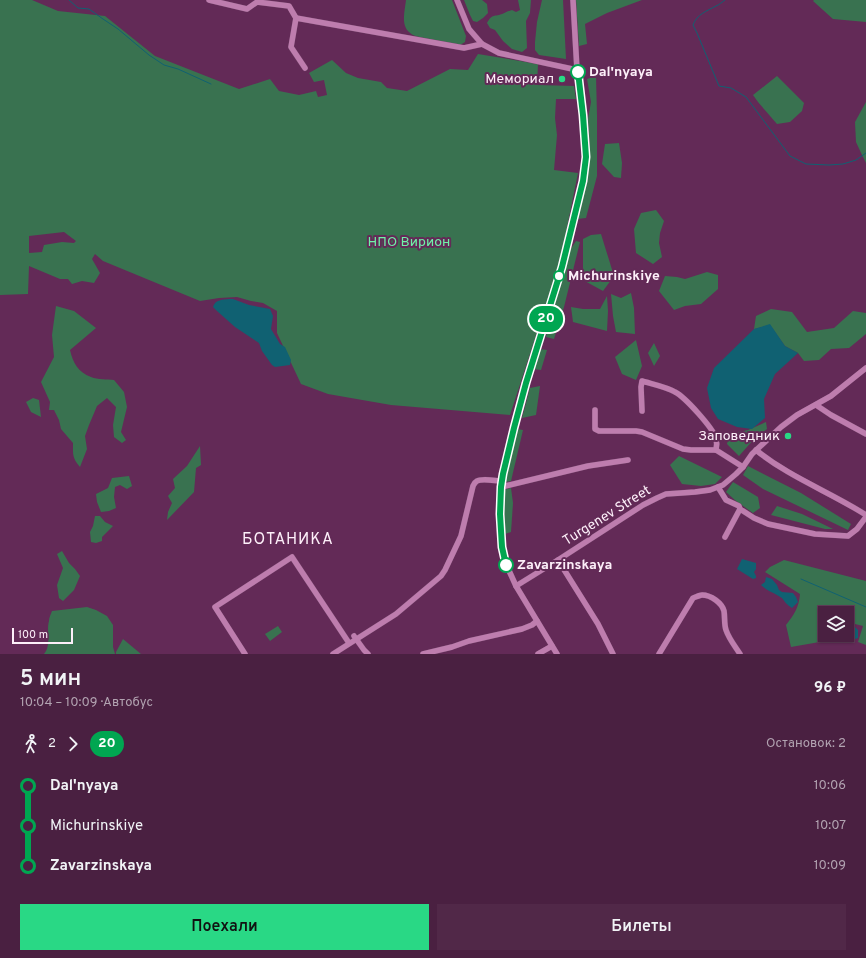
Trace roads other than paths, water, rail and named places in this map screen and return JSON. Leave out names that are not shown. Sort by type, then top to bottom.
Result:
[{"type":"street","points":[[209,0],[248,9],[257,2],[289,6],[296,18],[291,47],[305,68]]},
{"type":"street","points":[[457,0],[469,29],[482,44],[499,53],[577,70]]},
{"type":"street","points":[[557,654],[516,586],[506,564],[502,547],[500,514],[501,484],[517,416],[561,271],[583,181],[586,157],[583,115],[577,70],[573,0]]},
{"type":"street","points":[[296,18],[464,48],[482,44]]},
{"type":"street","name":"Turgenev Street","points":[[516,586],[643,505],[657,498],[666,494],[710,490],[723,485],[743,467],[752,454],[780,427],[797,415],[831,396],[865,371]]},
{"type":"street","points":[[642,410],[642,381],[674,391],[681,396],[706,422],[717,440],[716,450]]},
{"type":"street","points":[[816,405],[866,434]]},
{"type":"street","points":[[595,410],[595,429],[599,431],[642,432],[683,449],[716,450],[743,467]]},
{"type":"street","points":[[718,487],[726,500],[739,506],[740,509],[754,518],[768,524],[815,534],[848,536],[853,534],[866,516],[849,504],[769,461],[756,450]]},
{"type":"street","points":[[333,654],[355,637],[396,614],[441,576],[461,536],[473,486],[478,480],[482,479],[501,484],[588,466],[628,460]]},
{"type":"street","points":[[725,537],[740,509]]},
{"type":"street","points":[[245,654],[215,607],[292,557],[349,643]]},
{"type":"street","points":[[558,560],[598,624],[613,654]]},
{"type":"street","points":[[659,654],[693,598],[702,595],[715,600],[724,610],[726,629],[730,639],[740,654]]},
{"type":"street","points":[[423,654],[469,641],[522,629],[537,621]]},
{"type":"street","points":[[355,637],[368,654]]},
{"type":"street","points":[[538,654],[552,646]]},
{"type":"waterway","points":[[69,0],[78,8],[89,9],[118,29],[149,55],[164,65],[178,69],[211,84]]},
{"type":"waterway","points":[[725,0],[700,15],[693,25],[719,86],[731,88],[746,97],[790,156],[806,164],[843,164],[856,160],[866,153]]},
{"type":"waterway","points":[[801,579],[866,607]]},
{"type":"place","name":"Dal'nyaya","points":[[578,72]]},
{"type":"place","name":"Мемориал","points":[[562,79]]},
{"type":"place","name":"Michurinskiye","points":[[559,276]]},
{"type":"place","name":"Заповедник","points":[[788,436]]},
{"type":"place","name":"Zavarzinskaya","points":[[506,565]]},
{"type":"district","name":"БОТАНИКА","points":[[288,540]]},
{"type":"park label","name":"НПО Вирион","points":[[409,242]]}]
